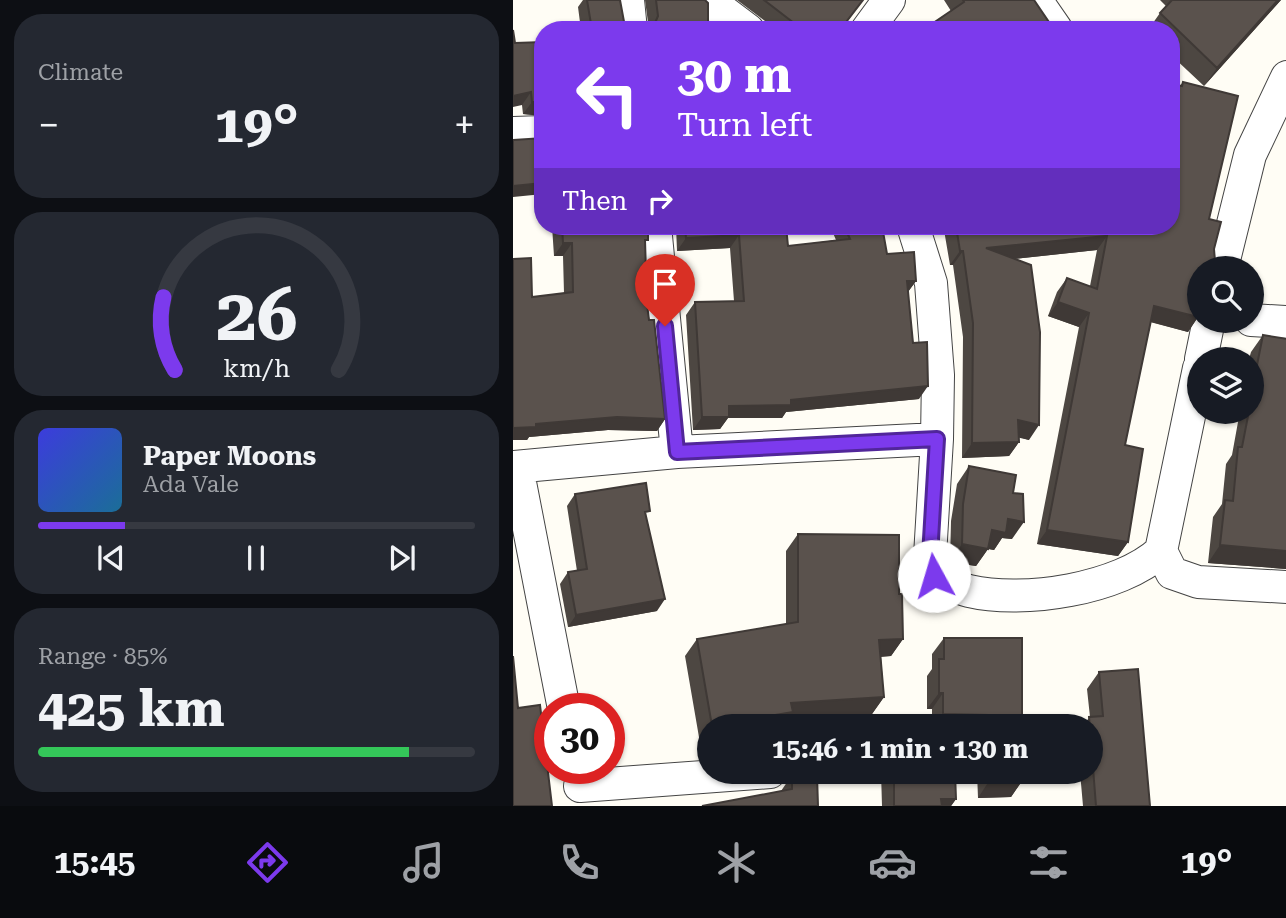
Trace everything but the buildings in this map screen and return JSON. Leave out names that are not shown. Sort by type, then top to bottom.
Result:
[{"type":"street","points":[[628,0],[630,21]]},
{"type":"street","points":[[708,0],[736,21]]},
{"type":"street","points":[[874,21],[889,0]]},
{"type":"street","points":[[1036,0],[1050,21]]},
{"type":"street","points":[[1225,256],[1250,155],[1286,77]]},
{"type":"street","points":[[513,132],[534,132]]},
{"type":"street","points":[[656,235],[677,452]]},
{"type":"street","points":[[916,235],[931,283],[938,375],[930,556],[934,576],[970,592],[1024,595],[1072,590],[1136,571],[1161,551]]},
{"type":"street","points":[[1264,321],[1286,322]]},
{"type":"street","points":[[1187,424],[1161,551],[1172,573],[1198,582],[1286,587]]},
{"type":"street","points":[[561,693],[515,467],[677,452],[937,439]]},
{"type":"street","points":[[580,787],[697,778]]},
{"type":"route","points":[[665,326],[677,452],[937,439],[930,556],[934,576]]}]
